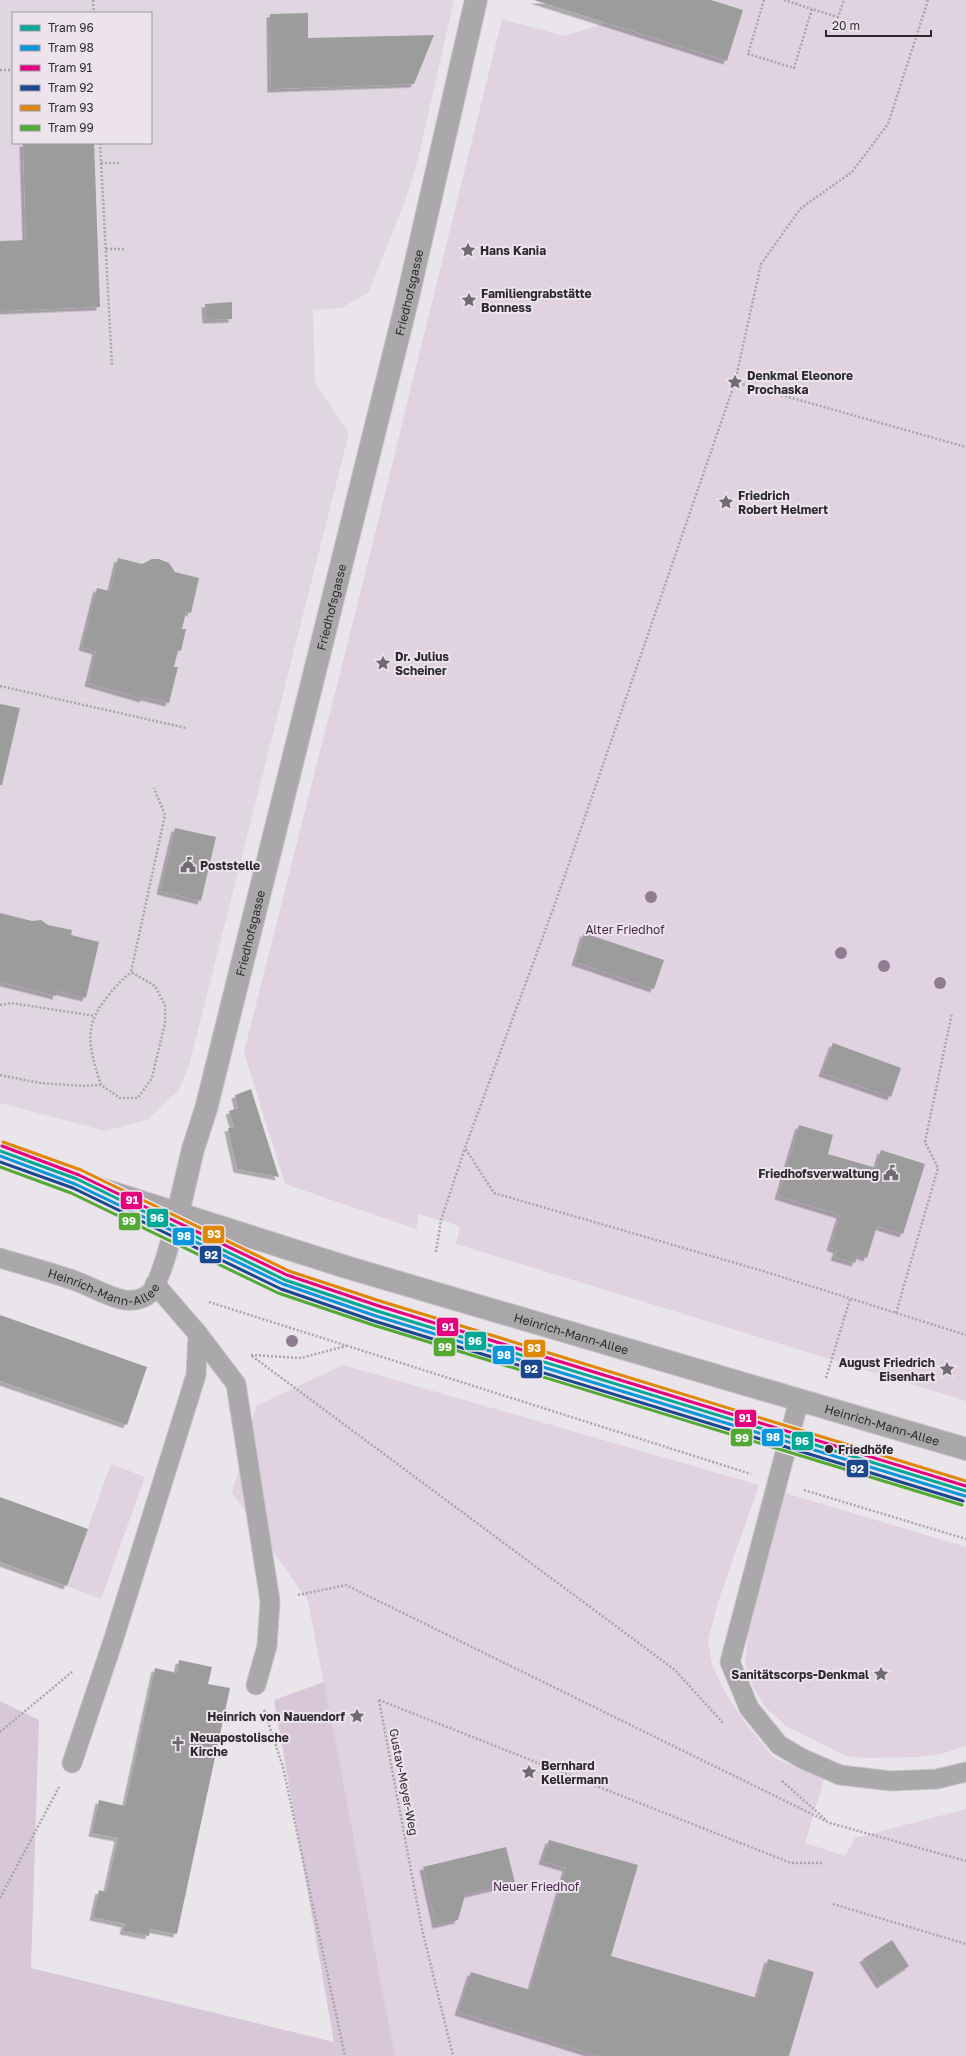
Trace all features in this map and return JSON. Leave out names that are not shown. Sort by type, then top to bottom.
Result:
[{"type":"main road","name":"Heinrich-Mann-Allee","points":[[0,1157],[346,1267],[966,1449]]},
{"type":"street","name":"Friedhofsgasse","points":[[178,1213],[193,1149],[206,1110],[407,301],[476,0]]},
{"type":"lane","name":"Heinrich-Mann-Allee","points":[[0,1258],[70,1279],[110,1296],[126,1300],[142,1299],[151,1292],[155,1284],[167,1251],[178,1213]]},
{"type":"lane","points":[[155,1284],[198,1334],[236,1384],[270,1601],[267,1646],[256,1685]]},
{"type":"lane","points":[[72,1763],[116,1630],[196,1375],[198,1334]]},
{"type":"lane","points":[[799,1400],[730,1662],[748,1708],[779,1745],[804,1759],[840,1775],[891,1781],[937,1779],[966,1772]]},
{"type":"path","points":[[93,0],[94,12]]},
{"type":"path","points":[[764,0],[748,54],[794,68],[812,9]]},
{"type":"path","points":[[784,0],[838,17],[844,0]]},
{"type":"path","points":[[436,1252],[440,1220],[556,901],[735,382],[761,264],[801,208],[852,172],[888,124],[928,0]]},
{"type":"path","points":[[0,70],[12,70]]},
{"type":"path","points":[[100,144],[112,366]]},
{"type":"path","points":[[101,163],[120,163]]},
{"type":"path","points":[[106,249],[124,249]]},
{"type":"path","points":[[735,382],[966,447]]},
{"type":"path","points":[[0,686],[186,728]]},
{"type":"path","points":[[100,1085],[90,1040],[92,1021],[115,986],[131,972],[165,815],[154,788]]},
{"type":"path","points":[[0,1075],[40,1083],[83,1086],[100,1085],[120,1098],[138,1098],[152,1078],[165,1023],[165,1005],[155,986],[131,972]]},
{"type":"path","points":[[0,1005],[11,1003],[95,1016]]},
{"type":"path","points":[[896,1313],[938,1168],[925,1142],[952,1013]]},
{"type":"path","points":[[466,1148],[494,1193],[850,1298],[966,1335]]},
{"type":"path","points":[[832,1360],[850,1298]]},
{"type":"path","points":[[213,1303],[777,1483],[966,1539]]},
{"type":"path","points":[[250,1355],[675,1670],[728,1728]]},
{"type":"path","points":[[270,1601],[346,1585],[830,1823],[966,1861]]},
{"type":"path","points":[[0,1732],[78,1667]]},
{"type":"path","points":[[256,1685],[283,1767],[345,2056]]},
{"type":"path","name":"Gustav-Meyer-Weg","points":[[453,2056],[422,1929],[379,1700],[791,1863],[822,1863]]},
{"type":"path","points":[[0,1898],[72,1763]]},
{"type":"path","points":[[777,1778],[830,1823]]},
{"type":"path","points":[[833,1904],[966,1944]]},
{"type":"shaded area","points":[[0,0],[454,0],[418,159],[405,202],[368,293],[341,308],[313,310],[315,383],[349,433],[189,1066],[179,1090],[147,1120],[105,1131],[0,1103]]},
{"type":"shaded area","points":[[324,1682],[395,2056],[0,2056],[0,1701],[39,1720],[31,1968],[334,2042],[274,1700]]},
{"type":"green space","name":"Alter Friedhof","points":[[711,0],[966,0],[966,1401],[456,1244],[460,1226],[419,1214],[416,1229],[285,1184],[244,1052],[367,566],[502,19],[564,36],[606,23],[727,61],[743,10]]},
{"type":"green space","name":"Neuer Friedhof","points":[[343,1365],[759,1485],[718,1602],[708,1640],[712,1665],[726,1694],[744,1721],[773,1757],[824,1779],[805,1843],[845,1856],[855,1838],[966,1809],[966,2056],[395,2056],[308,1601],[232,1493],[256,1406]]},
{"type":"green space","points":[[111,1464],[145,1477],[101,1599],[67,1586]]},
{"type":"green space","points":[[785,1493],[966,1547],[966,1746],[941,1754],[919,1757],[868,1758],[846,1756],[786,1726],[766,1708],[754,1689],[745,1663],[752,1603]]},
{"type":"building","points":[[534,0],[711,0],[743,10],[727,61]]},
{"type":"building","points":[[308,13],[308,38],[434,35],[414,84],[271,89],[270,14]]},
{"type":"building","points":[[23,144],[94,144],[100,307],[0,311],[0,241],[26,240]]},
{"type":"building","points":[[232,302],[232,319],[206,320],[205,304]]},
{"type":"building","points":[[118,558],[142,564],[152,559],[159,559],[169,563],[175,572],[199,578],[191,613],[186,612],[182,629],[186,629],[181,651],[178,650],[174,667],[178,667],[169,703],[144,697],[143,699],[88,683],[96,651],[82,647],[97,588],[110,591]]},
{"type":"building","points":[[0,704],[20,708],[2,785],[0,785]]},
{"type":"building","points":[[175,828],[216,837],[201,901],[160,891]]},
{"type":"building","points":[[0,913],[32,921],[41,920],[48,925],[72,930],[71,935],[99,942],[86,998],[57,991],[56,996],[0,982]]},
{"type":"building","points":[[584,933],[664,960],[654,989],[575,962]]},
{"type":"building","points":[[833,1043],[901,1068],[891,1097],[822,1073]]},
{"type":"building","points":[[251,1089],[279,1177],[237,1169],[228,1128],[234,1127],[229,1111],[238,1108],[235,1095]]},
{"type":"building","points":[[799,1125],[833,1135],[828,1154],[876,1168],[881,1150],[925,1164],[903,1234],[877,1226],[867,1258],[858,1255],[855,1263],[834,1257],[837,1250],[830,1247],[840,1215],[778,1196]]},
{"type":"building","points":[[0,1315],[147,1367],[127,1425],[0,1381]]},
{"type":"building","points":[[0,1497],[88,1529],[67,1586],[0,1562]]},
{"type":"building","name":"Neuapostolische Kirche","points":[[179,1660],[212,1667],[208,1684],[230,1688],[177,1934],[150,1929],[149,1936],[123,1931],[125,1924],[93,1917],[99,1890],[106,1892],[118,1838],[92,1833],[99,1800],[125,1806],[155,1668],[177,1673]]},
{"type":"building","points":[[549,1840],[638,1865],[611,1956],[757,1998],[768,1959],[814,1972],[789,2056],[599,2056],[458,2012],[471,1972],[530,1990],[566,1868],[542,1861]]},
{"type":"building","points":[[506,1847],[515,1883],[465,1895],[458,1920],[436,1925],[423,1867]]},
{"type":"building","points":[[892,1940],[909,1966],[880,1985],[863,1959]]},
{"type":"tram line","name":"93","points":[[3,1142],[81,1170],[289,1271],[380,1301],[966,1481]]},
{"type":"tram line","name":"91","points":[[2,1146],[79,1175],[287,1275],[379,1306],[966,1486]]},
{"type":"tram line","name":"96","points":[[0,1151],[77,1179],[285,1280],[377,1311],[966,1491]]},
{"type":"tram line","name":"98","points":[[0,1156],[75,1184],[283,1284],[376,1316],[965,1496]]},
{"type":"tram line","name":"92","points":[[0,1162],[73,1188],[281,1289],[374,1321],[963,1501]]},
{"type":"tram line","name":"99","points":[[0,1167],[71,1193],[278,1293],[373,1325],[962,1505]]},
{"type":"place","name":"Hans Kania","points":[[468,250]]},
{"type":"place","name":"Familiengrabstätte Bonness","points":[[469,300]]},
{"type":"place","name":"Denkmal Eleonore Prochaska","points":[[735,382]]},
{"type":"place","name":"Friedrich Robert Helmert","points":[[726,502]]},
{"type":"place","name":"Dr. Julius Scheiner","points":[[383,663]]},
{"type":"place","name":"Poststelle","points":[[188,865]]},
{"type":"place","name":"Friedhofsverwaltung","points":[[891,1173]]},
{"type":"place","name":"August Friedrich Eisenhart","points":[[947,1369]]},
{"type":"place","name":"Friedhöfe","points":[[829,1449]]},
{"type":"place","name":"Sanitätscorps-Denkmal","points":[[881,1674]]},
{"type":"place","name":"Heinrich von Nauendorf","points":[[357,1716]]},
{"type":"place","name":"Neuapostolische Kirche","points":[[178,1744]]},
{"type":"place","name":"Bernhard Kellermann","points":[[529,1772]]}]
